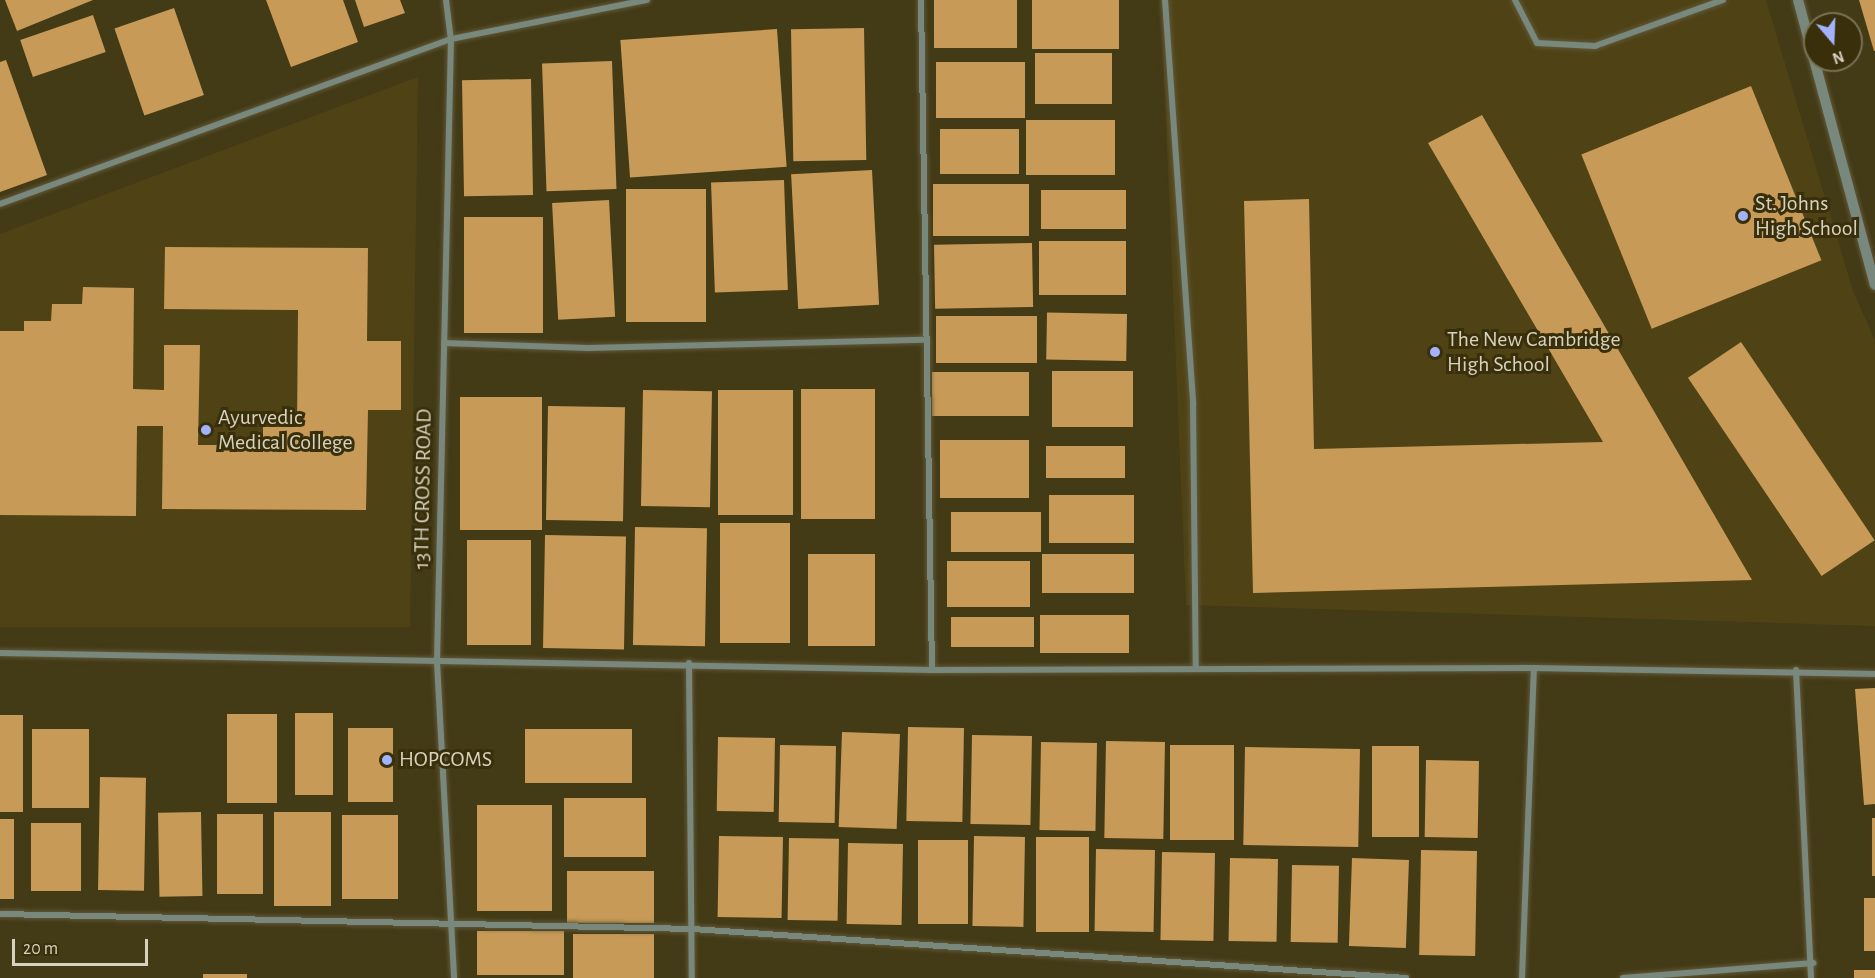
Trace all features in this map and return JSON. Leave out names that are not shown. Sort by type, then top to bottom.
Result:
[{"type":"street","name":"13TH CROSS ROAD","points":[[446,0],[451,39],[437,662],[455,926],[454,978]]},
{"type":"street","points":[[0,204],[451,39],[647,0]]},
{"type":"street","points":[[921,0],[923,340],[932,670]]},
{"type":"street","points":[[1165,0],[1193,404],[1196,669]]},
{"type":"street","points":[[1515,0],[1537,42],[1595,46],[1723,0]]},
{"type":"street","points":[[1798,0],[1875,283]]},
{"type":"street","points":[[444,343],[588,348],[923,340]]},
{"type":"street","points":[[0,653],[437,662],[689,663],[932,670],[1534,668],[1796,670],[1875,674]]},
{"type":"street","points":[[689,663],[692,978]]},
{"type":"street","points":[[1522,978],[1534,668]]},
{"type":"street","points":[[1796,670],[1813,963],[1811,978]]},
{"type":"street","points":[[0,914],[455,926],[693,929],[1406,978]]},
{"type":"street","points":[[1623,978],[1813,963]]},
{"type":"shaded area","points":[[1161,0],[1766,0],[1853,291],[1875,340],[1875,626],[1186,605]]},
{"type":"shaded area","name":"Ayurvedic Medical College","points":[[418,77],[410,627],[0,627],[0,234]]},
{"type":"building","points":[[5,0],[93,0],[17,31]]},
{"type":"building","points":[[266,0],[343,0],[358,42],[291,67]]},
{"type":"building","points":[[355,0],[400,0],[405,13],[364,27]]},
{"type":"building","points":[[934,0],[1017,0],[1017,48],[934,48]]},
{"type":"building","points":[[1032,0],[1119,0],[1119,49],[1032,49]]},
{"type":"building","points":[[1859,0],[1875,0],[1875,51],[1874,51]]},
{"type":"building","points":[[174,8],[204,95],[144,115],[114,29]]},
{"type":"building","points":[[93,15],[106,52],[33,77],[20,40]]},
{"type":"building","points":[[864,28],[866,160],[793,161],[791,29]]},
{"type":"building","points":[[777,29],[787,167],[630,178],[620,40]]},
{"type":"building","points":[[1035,53],[1112,53],[1112,104],[1035,104]]},
{"type":"building","points":[[6,60],[47,175],[0,192],[0,62]]},
{"type":"building","points":[[612,61],[616,189],[547,191],[542,63]]},
{"type":"building","points":[[936,62],[1025,62],[1025,118],[936,118]]},
{"type":"building","points":[[531,79],[533,195],[464,196],[462,80]]},
{"type":"building","points":[[1751,86],[1821,260],[1652,329],[1581,155]]},
{"type":"building","points":[[1482,115],[1752,580],[1253,593],[1244,201],[1309,199],[1314,449],[1603,442],[1428,143]]},
{"type":"building","points":[[1026,120],[1115,120],[1115,175],[1026,175]]},
{"type":"building","points":[[940,129],[1019,129],[1019,174],[940,174]]},
{"type":"building","points":[[872,170],[879,305],[798,309],[791,174]]},
{"type":"building","points":[[784,180],[788,290],[715,292],[711,183]]},
{"type":"building","points":[[933,184],[1029,184],[1029,236],[933,236]]},
{"type":"building","points":[[626,189],[706,189],[706,322],[626,322]]},
{"type":"building","points":[[1041,190],[1126,190],[1126,229],[1041,229]]},
{"type":"building","points":[[609,200],[615,317],[558,320],[552,203]]},
{"type":"building","points":[[464,217],[543,217],[543,333],[464,333]]},
{"type":"building","points":[[1039,241],[1126,241],[1126,295],[1039,295]]},
{"type":"building","points":[[1032,243],[1033,307],[935,309],[934,245]]},
{"type":"building","points":[[165,247],[368,248],[367,341],[401,341],[401,410],[368,410],[366,510],[162,509],[163,426],[137,426],[136,516],[0,515],[0,331],[24,331],[24,321],[51,321],[52,304],[82,304],[83,287],[134,288],[133,389],[164,390],[164,345],[200,345],[198,445],[263,445],[263,427],[297,427],[298,310],[164,309]]},
{"type":"building","points":[[1047,313],[1127,314],[1126,361],[1046,360]]},
{"type":"building","points":[[936,316],[1037,316],[1037,363],[936,363]]},
{"type":"building","points":[[1741,342],[1875,540],[1822,576],[1688,378]]},
{"type":"building","points":[[1052,371],[1133,371],[1133,427],[1052,427]]},
{"type":"building","points":[[932,372],[1029,372],[1029,416],[932,416]]},
{"type":"building","points":[[801,389],[875,389],[875,519],[801,519]]},
{"type":"building","points":[[643,390],[712,391],[710,507],[641,506]]},
{"type":"building","points":[[718,390],[793,390],[793,515],[718,515]]},
{"type":"building","points":[[460,397],[542,397],[542,530],[460,530]]},
{"type":"building","points":[[548,406],[625,407],[623,521],[546,520]]},
{"type":"building","points":[[940,440],[1029,440],[1029,498],[940,498]]},
{"type":"building","points":[[1046,446],[1125,446],[1125,478],[1046,478]]},
{"type":"building","points":[[1049,495],[1134,495],[1134,543],[1049,543]]},
{"type":"building","points":[[951,512],[1041,512],[1041,552],[951,552]]},
{"type":"building","points":[[720,523],[790,523],[790,643],[720,643]]},
{"type":"building","points":[[635,527],[707,528],[705,646],[633,645]]},
{"type":"building","points":[[545,535],[626,536],[624,649],[543,648]]},
{"type":"building","points":[[467,540],[531,540],[531,645],[467,645]]},
{"type":"building","points":[[808,554],[875,554],[875,646],[808,646]]},
{"type":"building","points":[[1042,554],[1134,554],[1134,593],[1042,593]]},
{"type":"building","points":[[947,561],[1030,561],[1030,607],[947,607]]},
{"type":"building","points":[[1040,615],[1129,615],[1129,653],[1040,653]]},
{"type":"building","points":[[951,617],[1034,617],[1034,647],[951,647]]},
{"type":"building","points":[[1875,688],[1875,804],[1864,805],[1855,689]]},
{"type":"building","points":[[295,713],[333,713],[333,795],[295,795]]},
{"type":"building","points":[[227,714],[277,714],[277,803],[227,803]]},
{"type":"building","points":[[0,715],[23,715],[23,812],[0,812]]},
{"type":"building","points":[[908,727],[964,728],[962,822],[906,821]]},
{"type":"building","points":[[348,728],[393,728],[393,802],[348,802]]},
{"type":"building","points":[[32,729],[89,729],[89,808],[32,808]]},
{"type":"building","points":[[525,729],[632,729],[632,783],[525,783]]},
{"type":"building","points":[[842,732],[900,734],[897,829],[839,827]]},
{"type":"building","points":[[972,735],[1032,736],[1030,825],[970,824]]},
{"type":"building","points":[[718,737],[775,738],[774,812],[717,811]]},
{"type":"building","points":[[1106,741],[1165,742],[1163,839],[1104,838]]},
{"type":"building","points":[[1041,742],[1097,743],[1095,831],[1039,830]]},
{"type":"building","points":[[780,745],[836,746],[835,823],[779,822]]},
{"type":"building","points":[[1170,745],[1234,745],[1234,840],[1170,840]]},
{"type":"building","points":[[1372,746],[1419,746],[1419,837],[1372,837]]},
{"type":"building","points":[[1245,747],[1360,749],[1358,847],[1243,845]]},
{"type":"building","points":[[1426,760],[1479,761],[1478,838],[1425,837]]},
{"type":"building","points":[[100,777],[146,778],[144,891],[98,890]]},
{"type":"building","points":[[564,798],[646,798],[646,857],[564,857]]},
{"type":"building","points":[[477,805],[552,805],[552,911],[477,911]]},
{"type":"building","points":[[201,812],[202,896],[159,897],[158,813]]},
{"type":"building","points":[[274,812],[331,812],[331,906],[274,906]]},
{"type":"building","points":[[217,814],[263,814],[263,894],[217,894]]},
{"type":"building","points":[[342,815],[398,815],[398,899],[342,899]]},
{"type":"building","points":[[1872,818],[1875,818],[1875,876],[1872,876]]},
{"type":"building","points":[[0,819],[14,819],[14,899],[0,899]]},
{"type":"building","points":[[31,823],[81,823],[81,891],[31,891]]},
{"type":"building","points":[[719,836],[783,837],[782,918],[718,917]]},
{"type":"building","points":[[974,836],[1025,837],[1023,927],[972,926]]},
{"type":"building","points":[[1036,837],[1089,837],[1089,932],[1036,932]]},
{"type":"building","points":[[789,838],[839,839],[838,921],[788,920]]},
{"type":"building","points":[[918,840],[968,840],[968,924],[918,924]]},
{"type":"building","points":[[848,843],[903,844],[902,925],[847,924]]},
{"type":"building","points":[[1096,849],[1155,850],[1154,932],[1095,931]]},
{"type":"building","points":[[1421,850],[1477,851],[1475,956],[1419,955]]},
{"type":"building","points":[[1162,852],[1215,853],[1213,941],[1160,940]]},
{"type":"building","points":[[1230,858],[1278,859],[1277,942],[1229,941]]},
{"type":"building","points":[[1352,858],[1409,860],[1406,948],[1349,946]]},
{"type":"building","points":[[1292,865],[1339,866],[1338,943],[1291,942]]},
{"type":"building","points":[[567,871],[654,871],[654,923],[567,923]]},
{"type":"building","points":[[1864,898],[1875,898],[1875,951],[1864,951]]},
{"type":"building","points":[[477,931],[564,931],[564,975],[477,975]]},
{"type":"building","points":[[573,934],[654,934],[654,978],[573,978]]},
{"type":"building","points":[[1854,970],[1875,970],[1875,978],[1854,978]]},
{"type":"building","points":[[203,974],[247,974],[247,978],[203,978]]},
{"type":"place","name":"St. Johns High School","points":[[1743,216]]},
{"type":"place","name":"The New Cambridge High School","points":[[1435,352]]},
{"type":"place","name":"Ayurvedic Medical College","points":[[206,430]]},
{"type":"place","name":"HOPCOMS","points":[[387,760]]}]
